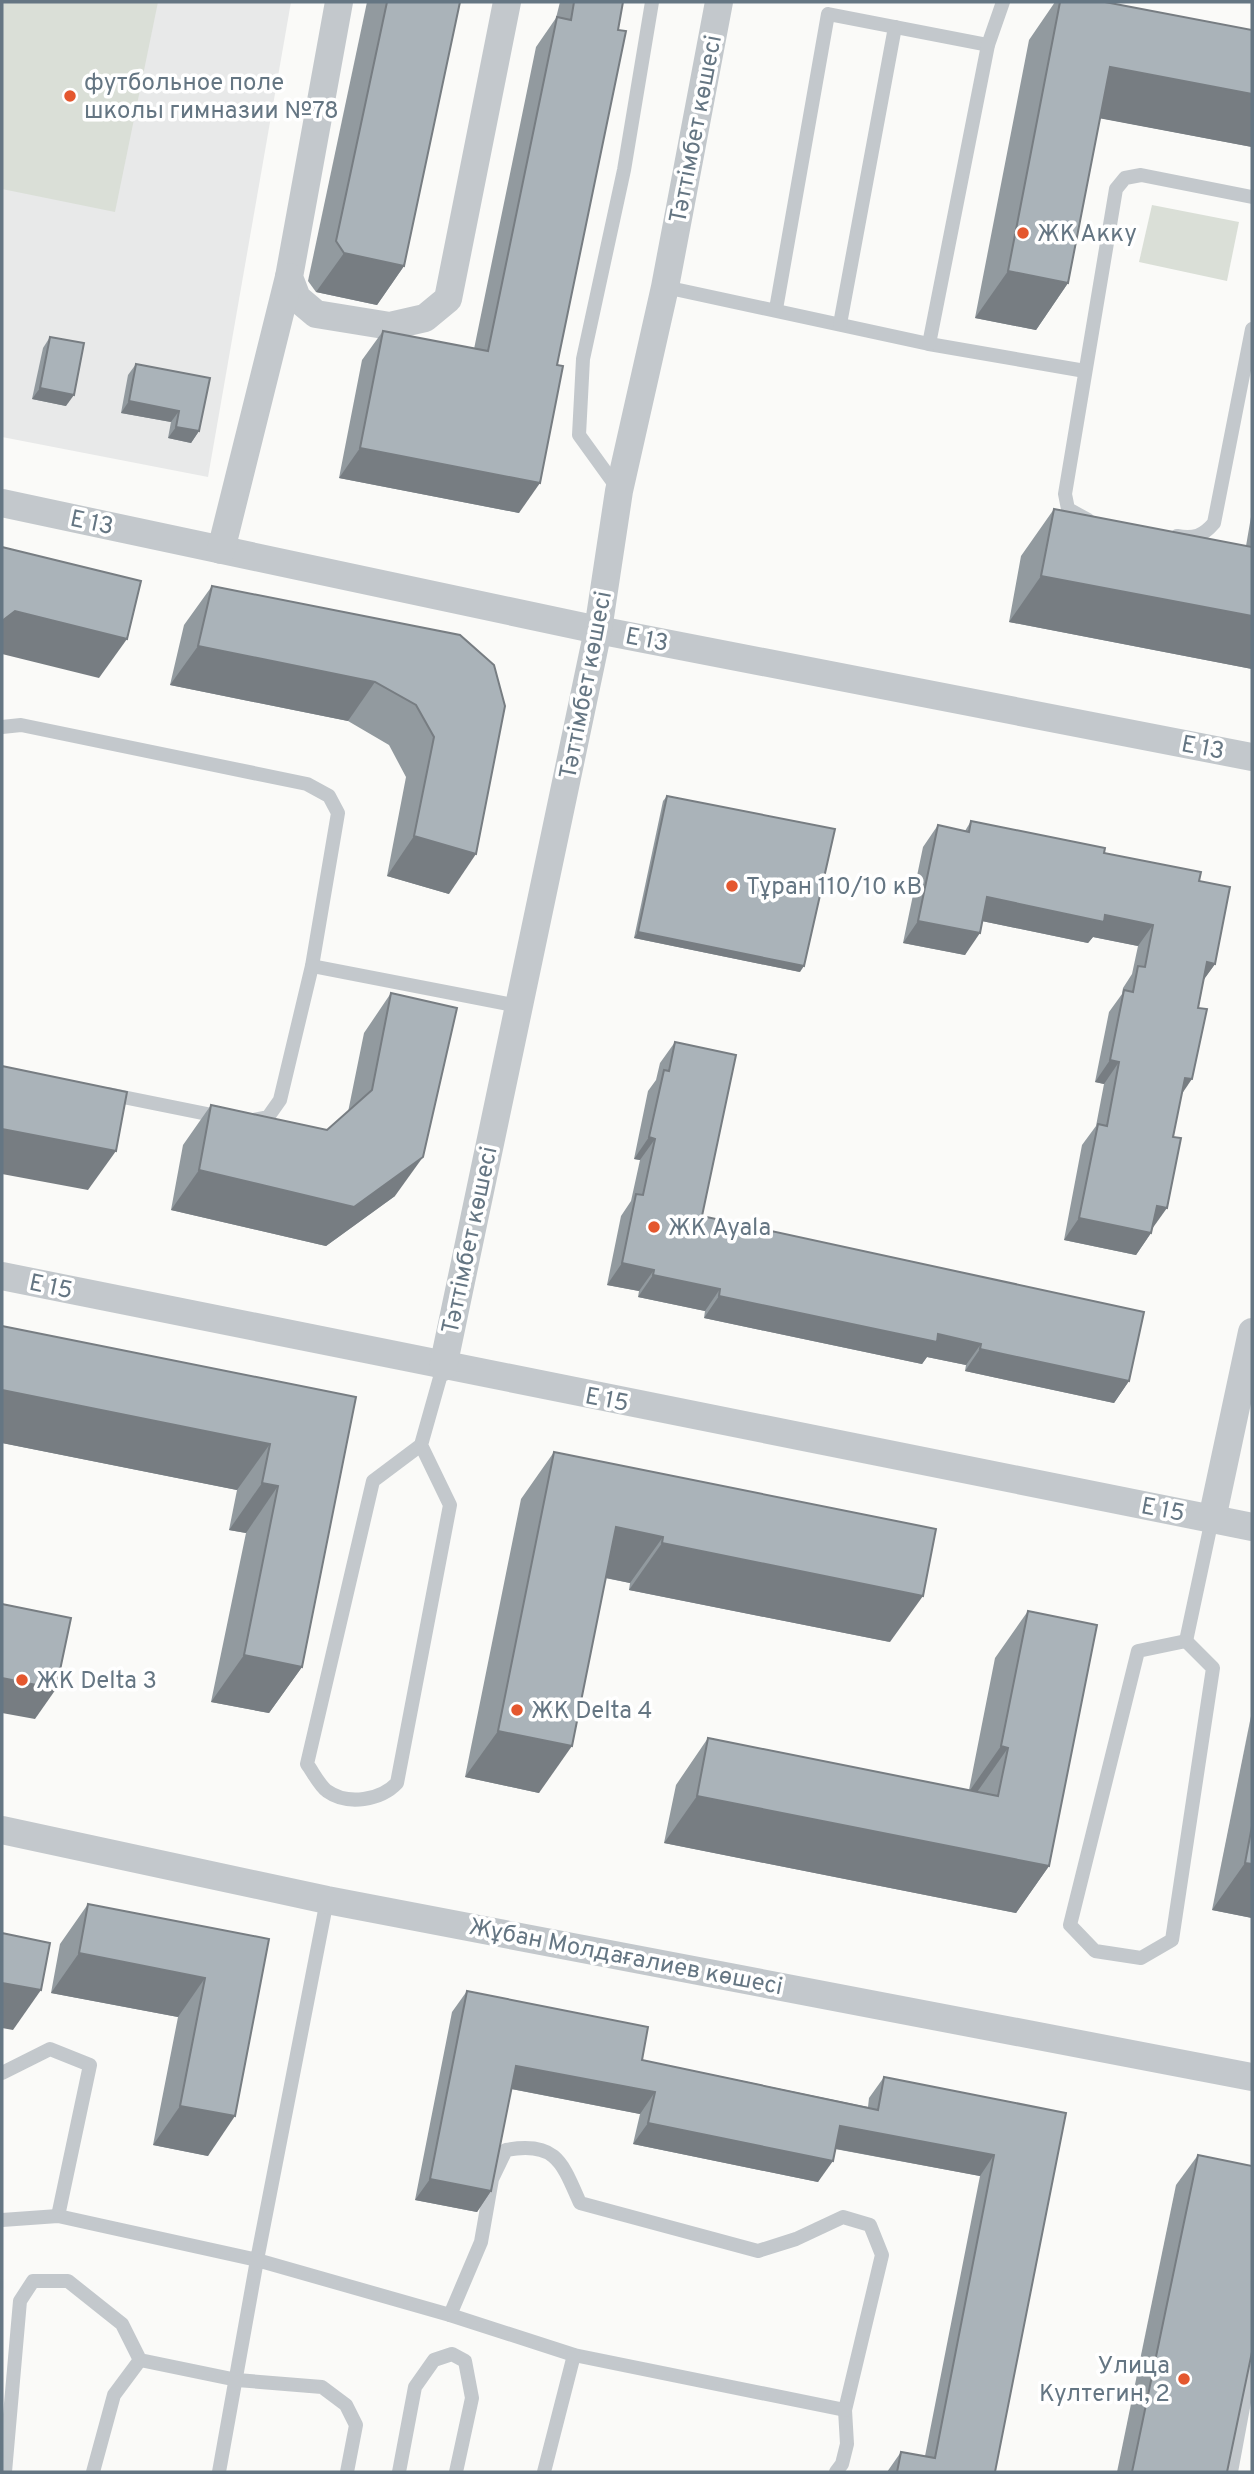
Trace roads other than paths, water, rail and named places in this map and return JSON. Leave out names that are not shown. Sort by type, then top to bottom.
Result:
[{"type":"street","points":[[221,550],[289,277],[339,2]]},
{"type":"street","points":[[289,277],[297,298],[316,314],[390,326],[425,318],[448,299],[507,2]]},
{"type":"street","name":"Тәттімбет көшесі","points":[[443,1367],[598,629],[619,491],[665,288],[719,2]]},
{"type":"street","name":"E 13","points":[[2,503],[598,629],[1252,757]]},
{"type":"street","name":"E 15","points":[[2,1276],[443,1367],[1252,1527]]},
{"type":"street","points":[[1212,1519],[1252,1332]]},
{"type":"street","name":"Жұбан Молдағалиев көшесі","points":[[2,1830],[327,1900],[1252,2077]]},
{"type":"lane","points":[[619,491],[579,435],[583,359],[624,170],[652,2]]},
{"type":"lane","points":[[929,344],[988,45],[1003,2]]},
{"type":"lane","points":[[776,309],[828,14],[988,45]]},
{"type":"lane","points":[[840,324],[895,27]]},
{"type":"lane","points":[[1109,524],[1082,519],[1068,509],[1065,494],[1116,188],[1125,178],[1141,175],[1252,197]]},
{"type":"lane","points":[[665,288],[776,309],[929,344],[1085,371]]},
{"type":"lane","points":[[1163,533],[1189,538],[1205,534],[1214,523],[1252,329]]},
{"type":"lane","points":[[2,727],[21,725],[307,784],[329,796],[338,813],[312,966],[280,1100],[268,1117],[245,1121],[96,1092]]},
{"type":"lane","points":[[312,966],[519,1006]]},
{"type":"lane","points":[[421,1445],[450,1505],[397,1783],[386,1794],[348,1800],[326,1790],[307,1764],[373,1482],[421,1445],[443,1367]]},
{"type":"lane","points":[[1186,1641],[1212,1519]]},
{"type":"lane","points":[[1186,1641],[1213,1668],[1172,1940],[1141,1958],[1095,1951],[1070,1925],[1138,1651],[1186,1641]]},
{"type":"lane","points":[[219,2472],[327,1900]]},
{"type":"lane","points":[[2,2073],[50,2049],[90,2065],[58,2216]]},
{"type":"lane","points":[[450,2315],[481,2242],[492,2179],[506,2150],[533,2146],[562,2162],[580,2203],[758,2251],[796,2239],[843,2217],[870,2225],[882,2255],[845,2410],[847,2444],[842,2464],[836,2472]]},
{"type":"lane","points":[[2,2220],[58,2216],[257,2260],[450,2315],[574,2355],[845,2410]]},
{"type":"lane","points":[[5,2472],[20,2301],[33,2281],[68,2281],[122,2324],[140,2360]]},
{"type":"lane","points":[[399,2472],[415,2387],[434,2360],[452,2354],[465,2361],[471,2398],[456,2472]]},
{"type":"lane","points":[[544,2472],[574,2355]]},
{"type":"lane","points":[[1231,2472],[1252,2359]]},
{"type":"lane","points":[[140,2360],[237,2380],[322,2387],[346,2405],[356,2425],[347,2472]]},
{"type":"lane","points":[[93,2472],[114,2395],[140,2360]]},
{"type":"place","name":"футбольное поле школы гимназии №78","points":[[70,96]]},
{"type":"place","name":"ЖК Акку","points":[[1023,233]]},
{"type":"place","name":"Тұран 110/10 кВ","points":[[732,886]]},
{"type":"place","name":"ЖК Ayala","points":[[654,1227]]},
{"type":"place","name":"ЖК Delta 3","points":[[22,1680]]},
{"type":"place","name":"ЖК Delta 4","points":[[517,1710]]},
{"type":"place","name":"Улица Култегин, 2","points":[[1184,2379]]}]
